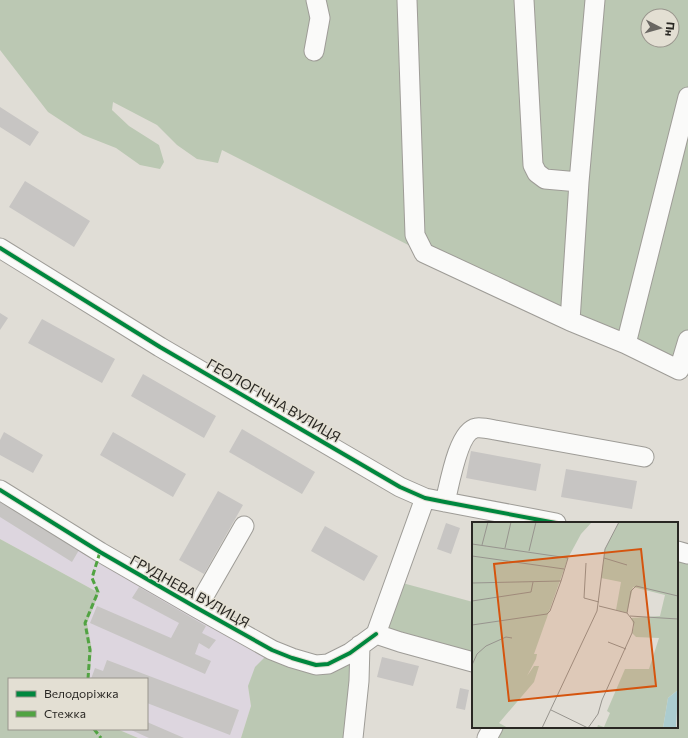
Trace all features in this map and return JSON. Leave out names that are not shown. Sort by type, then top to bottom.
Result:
[{"type":"street","points":[[314,51],[320,18],[316,0]]},
{"type":"street","points":[[408,0],[415,236],[424,253],[626,344],[679,370],[688,340]]},
{"type":"street","points":[[524,0],[533,165],[537,173],[545,179],[579,182]]},
{"type":"street","points":[[570,320],[579,182],[596,0]]},
{"type":"street","points":[[626,344],[688,97]]},
{"type":"street","name":"ГЕОЛОГІЧНА ВУЛИЦЯ","points":[[0,248],[160,346],[400,486],[425,498],[551,522]]},
{"type":"street","points":[[445,502],[458,450],[468,432],[476,428],[644,457]]},
{"type":"street","name":"ГРУДНЕВА ВУЛИЦЯ","points":[[0,490],[100,552],[272,650],[316,665],[328,664],[350,653],[376,634]]},
{"type":"street","points":[[425,498],[376,634],[472,662]]},
{"type":"street","points":[[197,608],[244,526]]},
{"type":"street","points":[[678,551],[688,554]]},
{"type":"street","points":[[353,738],[359,681],[360,645]]},
{"type":"street","points":[[487,738],[492,728]]},
{"type":"shaded area","points":[[0,490],[272,650],[248,686],[251,706],[241,738],[138,738],[119,730],[148,730],[148,678],[89,678],[92,650],[87,623],[99,593],[0,539]]},
{"type":"green space","points":[[0,0],[688,0],[688,376],[679,370],[424,253],[222,150],[218,163],[197,159],[177,145],[157,125],[113,102],[112,110],[129,126],[159,145],[164,162],[160,169],[140,165],[116,148],[83,135],[48,112],[0,50]]},
{"type":"green space","points":[[0,539],[99,593],[87,623],[92,650],[89,678],[8,678],[8,730],[119,730],[138,738],[0,738]]},
{"type":"green space","points":[[678,551],[688,554],[688,738],[487,738],[492,728],[678,728]]},
{"type":"green space","points":[[395,581],[472,602],[472,662],[376,634]]},
{"type":"green space","points":[[272,650],[292,658],[350,653],[353,738],[241,738],[251,706],[248,686],[255,667]]},
{"type":"building","points":[[0,107],[39,132],[30,146],[0,127]]},
{"type":"building","points":[[25,181],[90,221],[74,247],[9,207]]},
{"type":"building","points":[[0,313],[8,318],[0,330]]},
{"type":"building","points":[[42,319],[115,359],[102,383],[28,343]]},
{"type":"building","points":[[143,374],[216,416],[204,438],[131,396]]},
{"type":"building","points":[[242,429],[315,472],[302,494],[229,452]]},
{"type":"building","points":[[4,432],[43,455],[33,473],[0,455],[0,440]]},
{"type":"building","points":[[113,432],[186,474],[173,497],[100,455]]},
{"type":"building","points":[[471,451],[541,464],[536,491],[466,478]]},
{"type":"building","points":[[566,469],[637,481],[632,509],[561,497]]},
{"type":"building","points":[[218,491],[243,505],[204,574],[179,560]]},
{"type":"building","points":[[0,501],[79,550],[72,562],[0,517]]},
{"type":"building","points":[[446,523],[460,528],[451,554],[437,549]]},
{"type":"building","points":[[325,526],[378,556],[364,581],[311,551]]},
{"type":"building","points":[[139,587],[206,626],[202,633],[216,640],[209,649],[199,643],[195,654],[211,661],[205,674],[90,623],[97,606],[171,638],[179,623],[132,598]]},
{"type":"building","points":[[382,657],[419,666],[413,686],[377,677]]},
{"type":"building","points":[[107,660],[239,710],[230,735],[148,703],[148,678],[91,678],[95,668],[103,671]]},
{"type":"building","points":[[460,688],[469,690],[465,710],[456,708]]},
{"type":"building","points":[[148,722],[184,738],[149,738],[131,730],[148,730]]},
{"type":"marked path","points":[[88,678],[90,650],[85,623],[98,592],[92,578],[100,552]]},
{"type":"marked path","points":[[95,730],[101,738]]},
{"type":"cycle path","points":[[0,248],[160,347],[400,487],[425,498],[551,522]]},
{"type":"cycle path","points":[[0,490],[100,552],[197,608],[272,650],[292,658],[316,665],[328,664],[350,653],[376,634]]}]
